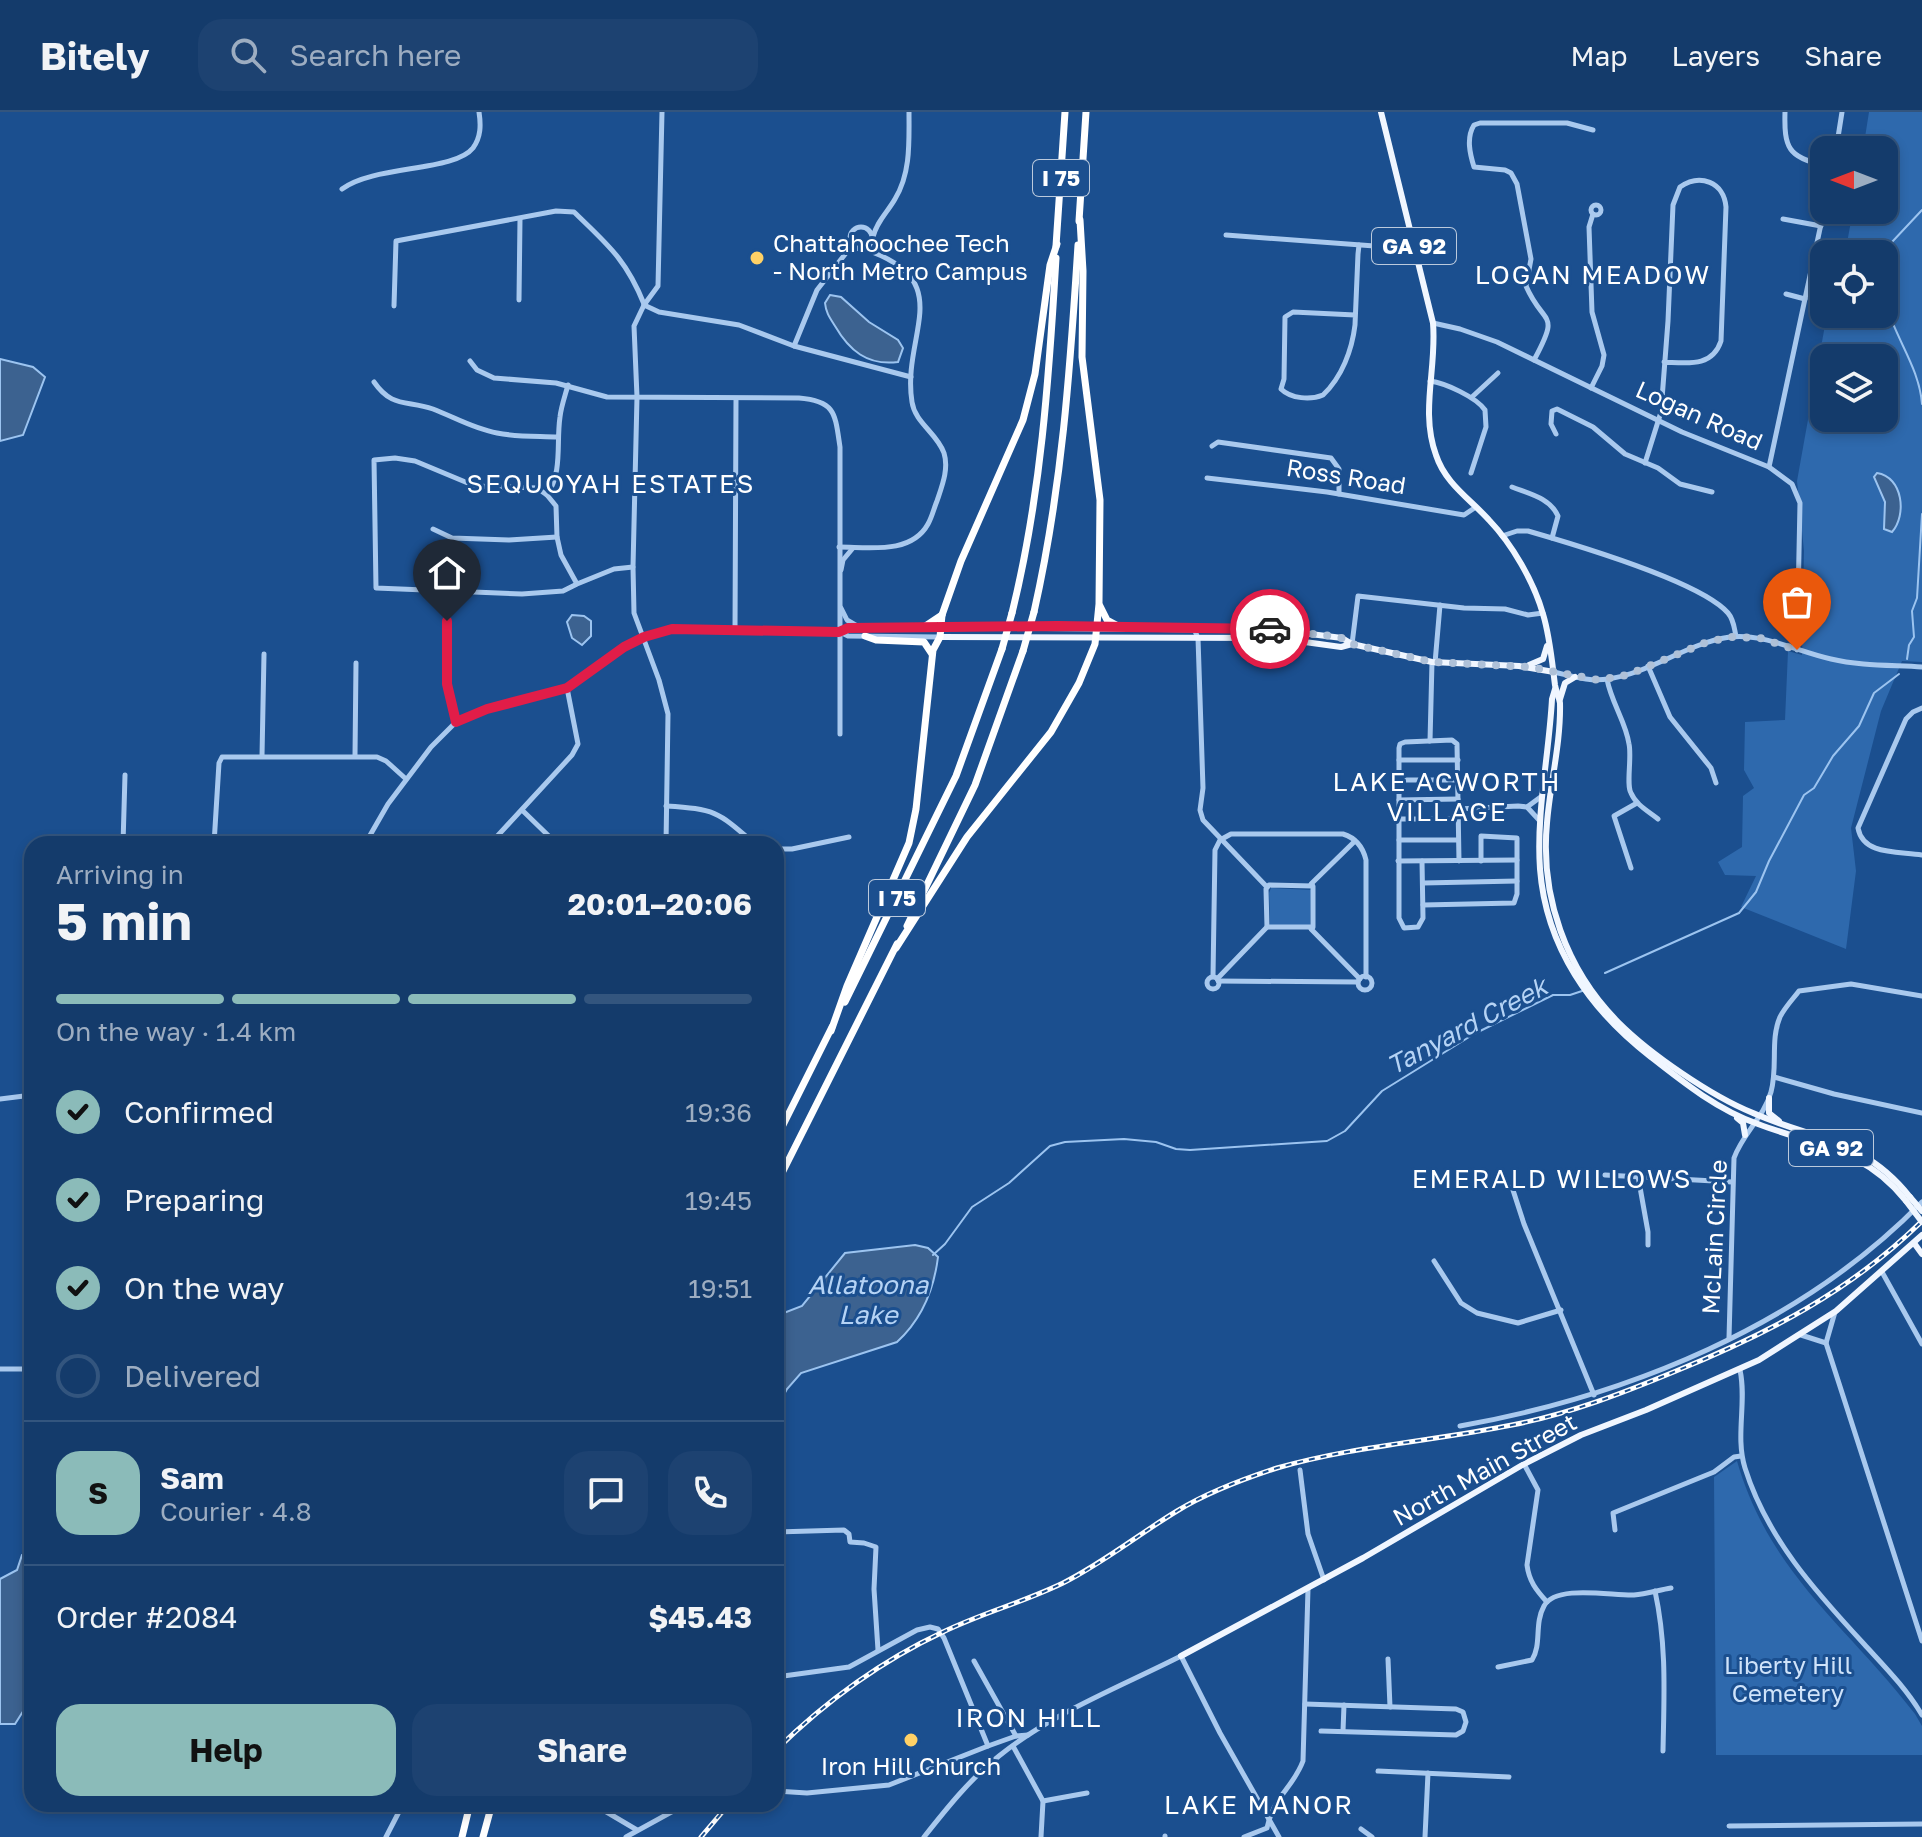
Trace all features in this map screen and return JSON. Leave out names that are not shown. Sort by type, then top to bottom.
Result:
[{"type":"highway","name":"I 75","points":[[784,1123],[940,811],[974,732],[1002,649],[1030,534],[1043,451],[1065,112]]},
{"type":"highway","name":"I 75","points":[[784,1169],[975,785],[1023,651],[1050,538],[1063,453],[1086,112]]},
{"type":"highway","points":[[896,948],[967,837],[1056,725],[1079,683],[1095,637],[1099,604],[1100,500],[1082,357],[1080,220]]},
{"type":"highway","points":[[831,1031],[847,986],[896,880],[909,843],[916,809],[932,656],[940,637],[942,615],[967,545],[1023,420],[1035,374],[1050,265],[1057,244]]},
{"type":"highway","points":[[1099,604],[1107,620],[1120,627]]},
{"type":"highway","points":[[924,627],[942,615]]},
{"type":"highway","points":[[865,636],[876,640],[924,642],[932,656]]},
{"type":"highway","points":[[462,1837],[468,1812]]},
{"type":"highway","points":[[483,1837],[490,1812]]},
{"type":"main road","name":"GA 92","points":[[1381,112],[1433,323],[1428,425],[1437,458],[1444,473],[1502,536],[1525,572],[1543,613],[1560,699],[1547,824],[1546,867],[1556,920],[1572,965],[1603,1010],[1631,1042],[1707,1098],[1755,1123],[1860,1160],[1884,1176],[1922,1211]]},
{"type":"main road","points":[[941,627],[1120,627],[1314,633],[1433,662],[1554,672]]},
{"type":"main road","points":[[940,637],[1290,639],[1341,647],[1352,644]]},
{"type":"main road","points":[[1522,667],[1543,659],[1548,639]]},
{"type":"main road","points":[[1560,699],[1565,683],[1575,677]]},
{"type":"main road","name":"GA 92","points":[[1540,826],[1552,699],[1556,688]]},
{"type":"main road","points":[[1540,826],[1540,870],[1546,904],[1555,936],[1572,965]]},
{"type":"main road","name":"GA 92","points":[[1603,1010],[1629,1033],[1728,1101],[1761,1116],[1839,1142],[1864,1155],[1885,1169],[1922,1222]]},
{"type":"main road","points":[[1769,1098],[1769,1113],[1786,1125]]},
{"type":"main road","points":[[1728,1111],[1743,1123],[1745,1135]]},
{"type":"main road","name":"North Main Street","points":[[1181,1656],[1308,1589],[1524,1464],[1581,1435],[1740,1370],[1836,1311],[1922,1235]]},
{"type":"main road","points":[[1914,1243],[1922,1254]]},
{"type":"street","points":[[342,189],[364,176],[457,159],[472,150],[480,135],[479,112]]},
{"type":"street","points":[[662,112],[658,286],[634,326],[637,397],[633,567],[634,613],[668,714],[666,836]]},
{"type":"street","points":[[846,253],[861,249],[872,239],[878,221],[896,199],[908,162],[909,112]]},
{"type":"street","points":[[1785,112],[1784,134],[1791,151],[1800,159],[1810,162]]},
{"type":"street","points":[[1838,136],[1842,112]]},
{"type":"street","points":[[1534,360],[1549,326],[1526,286],[1531,259],[1517,184],[1505,170],[1474,167],[1470,156],[1470,131],[1477,123],[1567,123],[1593,130]]},
{"type":"street","points":[[1645,463],[1660,420],[1673,205],[1680,187],[1693,180],[1704,180],[1722,190],[1726,207],[1721,341],[1714,355],[1704,362],[1664,362]]},
{"type":"street","points":[[394,306],[396,241],[556,211],[574,212],[621,258],[644,305],[659,312],[739,325],[794,346],[911,377]]},
{"type":"street","points":[[1591,388],[1604,355],[1592,312],[1589,227],[1593,214]]},
{"type":"street","points":[[519,300],[520,219]]},
{"type":"street","points":[[1769,467],[1821,226],[1783,219]]},
{"type":"street","points":[[794,346],[817,290],[846,253],[854,230],[878,221]]},
{"type":"street","points":[[864,227],[879,254]]},
{"type":"street","points":[[1226,235],[1415,249]]},
{"type":"street","points":[[839,547],[899,546],[920,534],[928,523],[946,468],[944,453],[937,439],[918,418],[912,403],[911,377],[920,293],[914,280],[902,267],[879,254],[861,249],[850,239]]},
{"type":"street","points":[[1355,315],[1293,312],[1285,317],[1285,366],[1281,389],[1285,393],[1316,398],[1327,392],[1349,353],[1355,315],[1359,245]]},
{"type":"street","points":[[1786,294],[1805,299]]},
{"type":"street","name":"Logan Road","points":[[1433,323],[1483,337],[1694,437],[1769,467],[1792,484],[1800,503],[1797,650]]},
{"type":"street","points":[[470,361],[477,370],[494,378],[568,385],[607,397],[815,399],[824,402],[835,414],[840,447],[840,734]]},
{"type":"street","points":[[1472,397],[1498,373]]},
{"type":"street","points":[[900,374],[912,390]]},
{"type":"street","points":[[1430,381],[1444,383],[1472,397],[1482,406],[1487,418],[1471,473]]},
{"type":"street","points":[[374,382],[383,395],[393,401],[433,409],[497,434],[558,437]]},
{"type":"street","points":[[547,495],[555,483],[560,417],[568,385]]},
{"type":"street","points":[[735,631],[736,399]]},
{"type":"street","points":[[1556,434],[1551,418],[1552,411],[1557,409],[1581,420],[1625,454],[1658,468],[1680,484],[1712,492]]},
{"type":"street","points":[[1212,446],[1218,442],[1331,458],[1339,469],[1339,494]]},
{"type":"street","points":[[577,584],[561,555],[556,506],[537,488],[475,486],[415,461],[395,458],[374,460],[376,588],[536,594],[563,591],[614,569],[633,567]]},
{"type":"street","name":"Ross Road","points":[[1207,478],[1339,494],[1464,515],[1476,507]]},
{"type":"street","points":[[1512,487],[1548,502],[1555,510],[1558,516],[1552,538]]},
{"type":"street","points":[[433,529],[452,538],[509,540],[557,537]]},
{"type":"street","points":[[1502,536],[1522,531],[1552,538],[1688,587],[1729,614],[1736,636]]},
{"type":"street","points":[[839,583],[843,560],[854,547]]},
{"type":"street","points":[[1352,644],[1358,596],[1505,609],[1528,615],[1543,613]]},
{"type":"street","points":[[839,603],[844,616],[853,625],[914,627]]},
{"type":"street","points":[[1430,741],[1433,662],[1440,605]]},
{"type":"street","points":[[447,621],[447,684],[456,722]]},
{"type":"street","points":[[839,632],[848,628],[941,627]]},
{"type":"street","points":[[369,836],[406,779],[456,722],[487,709],[567,688],[624,647],[644,637],[672,629],[940,637]]},
{"type":"street","points":[[1194,629],[1198,638],[1203,788],[1200,810],[1203,820],[1220,840],[1266,886],[1267,927],[1216,979]]},
{"type":"street","points":[[1554,672],[1607,679],[1707,642],[1736,636],[1760,638],[1851,663],[1922,667]]},
{"type":"street","points":[[262,756],[264,654]]},
{"type":"street","points":[[355,755],[356,663]]},
{"type":"street","points":[[1648,666],[1670,717],[1711,768],[1716,783]]},
{"type":"street","points":[[1607,679],[1629,741],[1631,772],[1628,787],[1637,803],[1658,819]]},
{"type":"street","points":[[498,836],[572,755],[578,744],[567,688]]},
{"type":"street","points":[[1922,708],[1906,719],[1858,828],[1861,839],[1872,848],[1922,855]]},
{"type":"street","points":[[1422,861],[1422,924],[1413,928],[1401,925],[1398,861],[1400,744],[1452,740],[1457,744],[1458,760],[1459,861]]},
{"type":"street","points":[[214,836],[219,763],[222,757],[377,757],[406,779]]},
{"type":"street","points":[[1398,760],[1458,760]]},
{"type":"street","points":[[123,836],[125,775]]},
{"type":"street","points":[[1399,780],[1458,780]]},
{"type":"street","points":[[1458,809],[1527,807],[1544,795]]},
{"type":"street","points":[[1399,800],[1458,799]]},
{"type":"street","points":[[1631,868],[1614,816],[1637,803]]},
{"type":"street","points":[[666,806],[713,811],[745,836]]},
{"type":"street","points":[[1527,807],[1537,817],[1540,826]]},
{"type":"street","points":[[522,810],[549,836]]},
{"type":"street","points":[[1399,819],[1458,819]]},
{"type":"street","points":[[1216,979],[1215,850],[1220,840],[1231,834],[1343,834],[1355,840],[1366,860],[1361,979]]},
{"type":"street","points":[[1423,905],[1514,903],[1517,838],[1481,836],[1481,861]]},
{"type":"street","points":[[784,849],[849,837]]},
{"type":"street","points":[[1310,885],[1355,840]]},
{"type":"street","points":[[1399,840],[1458,840]]},
{"type":"street","points":[[1398,861],[1517,860]]},
{"type":"street","points":[[1423,883],[1517,881]]},
{"type":"street","points":[[1266,886],[1310,885],[1315,888],[1314,925],[1311,929]]},
{"type":"street","points":[[1267,927],[1311,929],[1361,979]]},
{"type":"street","points":[[1216,979],[1361,979]]},
{"type":"street","name":"McLain Circle","points":[[1729,1338],[1734,1158],[1769,1098],[1774,1077],[1776,1028],[1785,1008],[1799,991],[1851,984],[1922,996]]},
{"type":"street","points":[[1774,1077],[1922,1113]]},
{"type":"street","points":[[0,1099],[24,1096]]},
{"type":"street","points":[[1605,1175],[1732,1182]]},
{"type":"street","points":[[1638,1176],[1648,1245]]},
{"type":"street","points":[[1512,1187],[1524,1224],[1594,1395]]},
{"type":"street","points":[[1460,1426],[1517,1416],[1594,1395],[1729,1338],[1810,1295],[1922,1202]]},
{"type":"street","points":[[1434,1261],[1461,1303],[1477,1313],[1518,1323],[1561,1310]]},
{"type":"street","points":[[1882,1272],[1922,1344]]},
{"type":"street","points":[[1836,1311],[1826,1343],[1922,1641]]},
{"type":"street","points":[[1801,1335],[1826,1343]]},
{"type":"street","points":[[0,1369],[24,1369]]},
{"type":"street","points":[[1740,1370],[1741,1456],[1754,1493],[1789,1558],[1908,1692],[1922,1715]]},
{"type":"street","points":[[1615,1530],[1613,1513],[1714,1472],[1734,1457],[1741,1456]]},
{"type":"street","points":[[1524,1464],[1538,1490],[1527,1565],[1535,1590],[1547,1602]]},
{"type":"street","points":[[1300,1470],[1308,1534],[1324,1580]]},
{"type":"street","points":[[784,1532],[844,1530],[849,1534],[850,1542],[876,1547],[874,1589],[878,1650]]},
{"type":"street","points":[[1498,1667],[1532,1660],[1537,1652],[1538,1621],[1547,1602],[1565,1594],[1635,1595],[1671,1588]]},
{"type":"street","points":[[1244,1837],[1267,1828],[1274,1804],[1299,1772],[1303,1761],[1308,1589]]},
{"type":"street","points":[[1655,1591],[1665,1654],[1663,1751]]},
{"type":"street","points":[[784,1676],[849,1667],[917,1630],[938,1629],[988,1746]]},
{"type":"street","points":[[925,1837],[971,1781],[1013,1746],[1181,1656],[1279,1837]]},
{"type":"street","points":[[1388,1659],[1390,1707]]},
{"type":"street","points":[[974,1661],[1016,1736]]},
{"type":"street","points":[[1305,1704],[1456,1709],[1463,1712],[1466,1722],[1463,1731],[1456,1735],[1321,1731]]},
{"type":"street","points":[[1343,1731],[1344,1705]]},
{"type":"street","points":[[784,1792],[807,1793],[889,1785],[1016,1736],[1029,1735]]},
{"type":"street","points":[[1013,1746],[1043,1801],[1041,1837]]},
{"type":"street","points":[[1378,1771],[1509,1777]]},
{"type":"street","points":[[1425,1837],[1428,1773]]},
{"type":"street","points":[[1043,1801],[1087,1793]]},
{"type":"street","points":[[386,1837],[399,1812]]},
{"type":"street","points":[[607,1812],[637,1830]]},
{"type":"street","points":[[626,1837],[671,1812]]},
{"type":"street","points":[[1729,1826],[1922,1824]]},
{"type":"street","points":[[1361,1829],[1372,1837]]},
{"type":"green space","points":[[1869,112],[1922,112],[1922,662],[1902,661],[1881,711],[1851,828],[1856,871],[1846,949],[1741,907],[1756,876],[1725,875],[1718,862],[1742,847],[1743,796],[1754,788],[1744,770],[1745,722],[1785,720],[1788,651],[1802,655],[1804,551],[1797,481],[1810,409],[1810,432],[1898,432],[1898,344],[1822,344],[1824,328],[1898,328],[1898,240],[1848,240],[1850,224],[1898,224],[1898,136],[1865,136]]},
{"type":"green space","points":[[1271,888],[1311,890],[1310,926],[1270,925]]},
{"type":"green space","name":"Liberty Hill Cemetery","points":[[1737,1461],[1751,1501],[1790,1568],[1915,1714],[1922,1726],[1922,1755],[1716,1755],[1714,1477]]},
{"type":"water","points":[[830,295],[841,297],[869,322],[898,340],[903,348],[898,362],[868,359],[853,349],[827,313],[825,303]]},
{"type":"water","points":[[0,359],[33,367],[45,377],[23,435],[0,441]]},
{"type":"water","points":[[1877,473],[1892,482],[1900,498],[1900,516],[1892,532],[1884,529],[1885,502],[1874,477]]},
{"type":"water","points":[[572,615],[584,616],[591,621],[591,636],[582,645],[572,638],[567,622]]},
{"type":"water","name":"Allatoona Lake","points":[[915,1245],[928,1248],[938,1257],[925,1303],[913,1324],[897,1342],[801,1373],[784,1394],[784,1313],[802,1306],[845,1253]]},
{"type":"water","points":[[22,1555],[24,1710],[15,1724],[0,1724],[0,1579],[17,1570]]},
{"type":"waterway","name":"Tanyard Creek","points":[[1894,240],[1922,210]]},
{"type":"waterway","name":"Tanyard Creek","points":[[1895,328],[1916,376],[1922,404]]},
{"type":"waterway","name":"Tanyard Creek","points":[[1907,659],[1914,637],[1912,611],[1917,598],[1922,514]]},
{"type":"waterway","name":"Tanyard Creek","points":[[1605,973],[1739,913],[1756,892],[1804,795],[1814,788],[1833,756],[1859,726],[1874,693],[1899,674]]},
{"type":"waterway","name":"Tanyard Creek","points":[[933,1255],[972,1207],[1009,1183],[1050,1146],[1065,1142],[1124,1139],[1190,1150],[1327,1141],[1345,1131],[1382,1091],[1474,1034],[1553,995],[1570,995],[1585,990]]},
{"type":"railway","points":[[784,1743],[834,1699],[920,1643],[1063,1583],[1177,1511],[1213,1492],[1306,1460],[1533,1420],[1636,1387],[1775,1326],[1866,1269],[1922,1221]]},
{"type":"railway","points":[[701,1837],[722,1812]]},
{"type":"way so far","points":[[1270,629],[1342,638],[1352,644],[1432,662],[1529,667],[1599,680],[1627,675],[1707,642],[1731,637],[1760,638],[1797,650]]},
{"type":"place","name":"Chattahoochee Tech - North Metro Campus","points":[[757,258]]},
{"type":"place","name":"Iron Hill Church","points":[[911,1740]]},
{"type":"district","name":"LOGAN MEADOW","points":[[1593,275]]},
{"type":"district","name":"SEQUOYAH ESTATES","points":[[611,484]]},
{"type":"district","name":"LAKE ACWORTH VILLAGE","points":[[1447,797]]},
{"type":"district","name":"EMERALD WILLOWS","points":[[1552,1179]]},
{"type":"district","name":"IRON HILL","points":[[1029,1718]]},
{"type":"district","name":"LAKE MANOR","points":[[1259,1805]]},
{"type":"route","points":[[447,621],[447,684],[456,722],[487,709],[567,688],[624,647],[672,629],[839,632],[848,628],[1057,626],[1270,629]]}]
